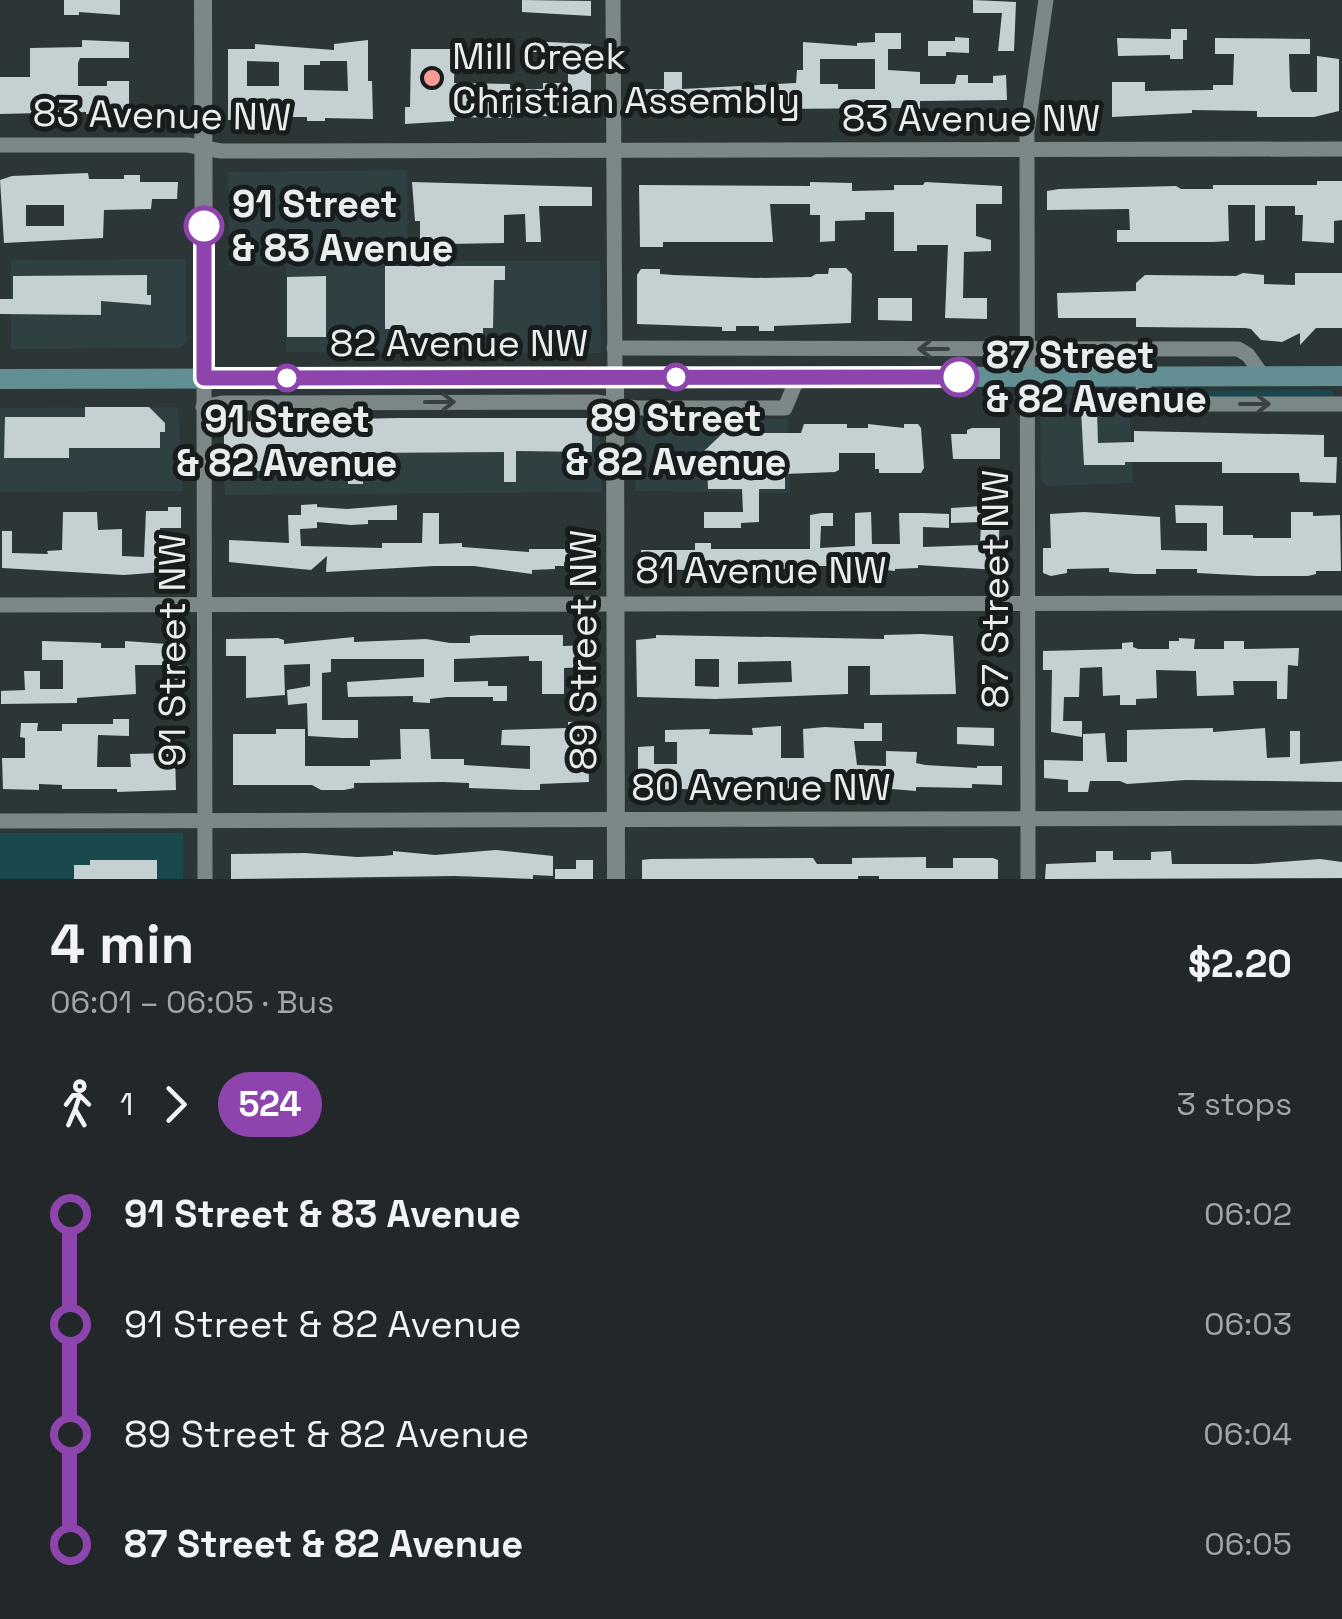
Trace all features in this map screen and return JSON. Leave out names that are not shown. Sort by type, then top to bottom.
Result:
[{"type":"main road","name":"82 Avenue NW","points":[[0,379],[1342,376]]},
{"type":"street","name":"91 Street NW","points":[[203,0],[205,879]]},
{"type":"street","name":"89 Street NW","points":[[613,0],[616,879]]},
{"type":"street","name":"87 Street NW","points":[[1028,879],[1027,151],[1046,0]]},
{"type":"street","name":"83 Avenue NW","points":[[0,144],[220,151],[1342,150]]},
{"type":"street","name":"82 Avenue NW","points":[[614,348],[1238,349],[1248,355],[1263,376]]},
{"type":"street","points":[[1139,376],[1148,398],[1159,404],[1342,404]]},
{"type":"street","name":"82 Avenue NW","points":[[203,407],[222,403],[596,402],[636,408],[785,408],[798,377]]},
{"type":"street","name":"81 Avenue NW","points":[[0,604],[1342,602]]},
{"type":"street","name":"80 Avenue NW","points":[[0,821],[1342,818]]},
{"type":"shaded area","points":[[407,170],[408,261],[600,261],[601,353],[286,352],[286,266],[229,265],[228,172]]},
{"type":"shaded area","points":[[186,259],[186,341],[181,348],[11,349],[11,260]]},
{"type":"shaded area","points":[[1331,390],[1331,397],[1160,394],[1163,391]]},
{"type":"shaded area","points":[[1046,395],[1129,395],[1133,483],[1047,486],[1041,479],[1040,400]]},
{"type":"shaded area","points":[[178,407],[183,491],[0,492],[0,408]]},
{"type":"shaded area","points":[[599,418],[602,492],[225,495],[223,421]]},
{"type":"shaded area","points":[[641,418],[788,419],[790,493],[635,491],[636,423]]},
{"type":"shaded area","points":[[0,833],[183,833],[183,879],[0,879]]},
{"type":"building","points":[[64,0],[120,0],[120,15],[64,15]]},
{"type":"building","points":[[522,0],[591,1],[591,16],[522,12]]},
{"type":"building","points":[[973,0],[1016,2],[1014,51],[998,51],[1002,13],[973,13]]},
{"type":"building","points":[[1171,29],[1187,29],[1183,59],[1170,59],[1170,55],[1118,56],[1117,38],[1171,39]]},
{"type":"building","points":[[875,33],[901,33],[901,49],[888,49],[888,70],[920,72],[920,84],[955,84],[957,75],[968,75],[968,83],[993,83],[993,76],[1006,75],[1007,100],[920,101],[920,111],[777,109],[770,107],[770,101],[735,101],[732,106],[682,109],[682,113],[664,113],[664,107],[635,108],[635,89],[664,89],[664,72],[682,72],[682,89],[796,83],[797,70],[803,70],[803,42],[857,46],[875,42]],"holes":[[[820,59],[875,59],[875,89],[838,89],[838,84],[820,84]]]},
{"type":"building","points":[[955,37],[969,38],[969,53],[928,56],[928,41],[955,41]]},
{"type":"building","points":[[1215,38],[1310,39],[1310,54],[1289,54],[1290,88],[1292,92],[1317,92],[1317,56],[1339,59],[1339,111],[1314,117],[1257,117],[1257,111],[1192,110],[1112,117],[1112,82],[1145,82],[1145,91],[1213,90],[1213,85],[1233,85],[1234,54],[1215,54]]},
{"type":"building","points":[[82,40],[129,42],[129,58],[80,58],[78,86],[129,81],[129,110],[104,114],[0,114],[0,77],[30,77],[30,48],[82,47]]},
{"type":"building","points":[[368,40],[373,119],[228,120],[228,49],[255,49],[255,44],[334,50],[334,44]],"holes":[[[247,61],[279,62],[279,86],[247,86]],[[320,61],[347,61],[348,91],[304,90],[304,65],[320,65]]]},
{"type":"building","points":[[528,41],[591,44],[591,103],[563,104],[558,117],[511,114],[511,118],[454,117],[454,121],[405,124],[405,107],[410,107],[411,49],[455,49],[454,83],[543,89],[543,83],[568,83],[568,60],[540,60],[540,52],[528,52]]},
{"type":"building","points":[[88,173],[89,179],[124,179],[124,175],[140,175],[140,182],[178,182],[177,199],[152,199],[151,209],[104,210],[103,238],[4,243],[0,180],[12,176]],"holes":[[[26,205],[64,205],[64,226],[26,226]]]},
{"type":"building","points":[[1317,181],[1342,181],[1342,220],[1334,221],[1334,243],[1302,241],[1303,215],[1295,215],[1295,206],[1265,206],[1265,240],[1255,241],[1255,205],[1228,205],[1229,241],[1213,242],[1117,242],[1117,230],[1130,230],[1129,209],[1047,210],[1047,191],[1059,189],[1213,189],[1213,185],[1317,185]]},
{"type":"building","points":[[412,182],[592,187],[592,206],[539,206],[541,242],[526,242],[525,214],[504,215],[504,243],[448,244],[448,266],[505,266],[505,280],[494,280],[493,328],[483,328],[483,338],[395,338],[395,329],[385,329],[385,266],[420,266],[420,221],[415,221]]},
{"type":"building","points":[[810,182],[852,183],[852,191],[894,190],[894,185],[925,182],[1002,186],[1002,204],[976,204],[976,236],[991,240],[991,251],[964,252],[963,298],[987,298],[987,319],[945,318],[948,245],[917,245],[917,251],[894,251],[894,212],[865,212],[865,220],[835,221],[835,241],[820,242],[820,215],[810,215],[810,204],[770,204],[773,242],[663,242],[663,247],[640,247],[639,185],[810,186]]},
{"type":"building","points":[[829,268],[846,268],[852,274],[851,323],[774,326],[774,331],[759,331],[759,326],[736,326],[736,331],[722,331],[722,327],[637,324],[637,275],[641,269],[660,269],[660,274],[756,278],[811,277],[828,274]]},
{"type":"building","points":[[1295,273],[1342,273],[1342,328],[1316,328],[1300,345],[1300,333],[1282,342],[1261,340],[1245,328],[1136,327],[1136,318],[1058,318],[1057,293],[1136,291],[1136,283],[1145,275],[1264,275],[1264,284],[1295,285]]},
{"type":"building","points":[[147,275],[151,305],[101,301],[101,315],[0,314],[0,299],[13,299],[13,276]]},
{"type":"building","points":[[326,276],[326,337],[287,337],[287,277]]},
{"type":"building","points":[[878,298],[912,298],[912,321],[878,320]]},
{"type":"building","points":[[85,407],[149,407],[165,423],[165,432],[160,432],[160,448],[69,448],[69,458],[4,458],[5,417],[85,417]]},
{"type":"building","points":[[1081,410],[1097,410],[1098,443],[1134,442],[1134,431],[1324,435],[1324,457],[1337,457],[1336,483],[1300,482],[1299,473],[1222,473],[1222,462],[1084,465]]},
{"type":"building","points":[[592,418],[592,452],[516,451],[516,482],[504,482],[504,452],[363,453],[363,484],[348,484],[348,453],[324,453],[324,463],[307,463],[307,471],[244,471],[244,460],[224,459],[224,422]]},
{"type":"building","points":[[804,424],[904,428],[904,424],[918,424],[924,468],[921,473],[879,473],[875,469],[875,453],[839,453],[839,470],[835,472],[785,474],[785,489],[759,489],[759,522],[741,523],[741,528],[704,528],[704,512],[743,512],[742,489],[708,489],[707,457],[702,453],[723,433],[801,433]]},
{"type":"building","points":[[972,428],[1000,428],[1000,459],[953,459],[951,434],[967,434]]},
{"type":"building","points":[[301,505],[347,509],[397,505],[397,520],[368,520],[368,524],[351,525],[317,522],[317,528],[300,529],[301,546],[382,548],[382,543],[422,543],[423,513],[439,513],[439,544],[462,543],[462,547],[529,552],[588,549],[588,559],[564,562],[564,566],[555,569],[532,570],[532,574],[474,566],[326,572],[327,556],[311,570],[229,562],[229,540],[289,543],[288,515],[301,515]]},
{"type":"building","points":[[1000,505],[998,570],[918,565],[895,571],[818,566],[818,570],[799,571],[712,567],[712,571],[641,572],[641,550],[695,550],[695,543],[711,543],[711,549],[810,549],[810,515],[822,513],[833,513],[833,526],[821,526],[820,548],[855,546],[855,513],[871,512],[872,544],[900,544],[899,513],[923,513],[949,514],[949,528],[923,527],[923,547],[980,545],[981,522],[951,523],[951,508]]},
{"type":"building","points":[[1175,505],[1223,506],[1223,535],[1253,538],[1291,538],[1291,512],[1340,515],[1341,571],[1316,571],[1308,576],[1197,573],[1197,569],[1156,569],[1156,574],[1135,574],[1109,572],[1109,568],[1067,569],[1067,573],[1051,576],[1043,573],[1043,548],[1051,548],[1050,514],[1160,517],[1161,550],[1207,551],[1207,523],[1176,523]]},
{"type":"building","points":[[168,507],[181,507],[181,528],[160,528],[160,550],[182,549],[182,568],[176,571],[124,575],[2,568],[2,531],[12,531],[12,553],[48,554],[47,551],[62,550],[63,512],[97,512],[98,530],[122,529],[122,556],[144,557],[146,511],[168,511]]},
{"type":"building","points":[[563,635],[563,646],[588,645],[589,667],[564,668],[564,694],[542,694],[542,661],[529,661],[529,656],[454,659],[454,682],[488,681],[488,686],[507,686],[507,701],[493,701],[493,697],[447,697],[430,699],[430,703],[413,702],[413,696],[348,697],[347,682],[424,677],[424,659],[331,659],[331,672],[322,673],[322,720],[358,720],[358,738],[342,738],[308,736],[307,703],[288,705],[287,690],[310,686],[310,664],[284,665],[285,695],[246,698],[246,656],[226,656],[226,639],[278,638],[284,644],[354,637],[354,642],[426,639],[470,643],[470,636]]},
{"type":"building","points":[[656,635],[884,639],[884,635],[953,636],[956,694],[870,695],[870,666],[848,666],[848,694],[715,699],[637,697],[636,640]],"holes":[[[695,659],[719,659],[719,687],[695,686]],[[791,661],[792,682],[738,684],[738,662]]]},
{"type":"building","points":[[1195,639],[1194,649],[1224,649],[1224,641],[1244,641],[1244,649],[1299,648],[1298,666],[1288,665],[1287,699],[1277,699],[1277,681],[1233,681],[1234,695],[1197,696],[1196,671],[1156,670],[1157,698],[1120,705],[1120,695],[1103,696],[1102,667],[1080,668],[1079,697],[1064,697],[1063,721],[1082,721],[1082,737],[1051,732],[1052,670],[1043,670],[1043,651],[1122,649],[1122,643],[1133,642],[1138,649],[1169,649],[1169,641]]},
{"type":"building","points":[[42,641],[101,643],[101,648],[125,648],[125,641],[181,645],[182,701],[167,701],[165,665],[135,665],[136,694],[77,698],[77,703],[1,704],[1,691],[25,690],[24,671],[40,671],[40,689],[63,689],[63,660],[42,660]]},
{"type":"building","points":[[113,719],[129,719],[129,736],[98,735],[97,767],[131,767],[130,754],[175,753],[176,790],[117,792],[39,784],[39,790],[3,789],[2,758],[25,758],[21,723],[38,723],[37,731],[62,731],[62,724],[113,724]]},
{"type":"building","points":[[587,721],[589,782],[540,784],[540,790],[469,788],[469,783],[443,782],[354,783],[354,788],[344,790],[321,790],[312,785],[233,785],[233,734],[305,729],[305,766],[370,766],[370,760],[401,759],[400,729],[429,729],[431,759],[464,759],[464,765],[530,769],[530,746],[501,745],[502,730],[568,728],[568,722]]},
{"type":"building","points":[[864,723],[882,723],[882,741],[854,741],[857,765],[886,766],[886,751],[917,752],[916,763],[925,765],[1002,766],[1002,785],[916,787],[916,791],[843,782],[820,782],[809,785],[809,789],[781,788],[781,783],[715,783],[715,792],[638,790],[638,747],[654,746],[654,764],[677,764],[677,742],[665,742],[665,730],[710,729],[709,734],[753,735],[752,728],[781,726],[781,758],[804,758],[803,729],[864,729]]},
{"type":"building","points":[[957,727],[994,728],[994,746],[957,744]]},
{"type":"building","points":[[1213,728],[1213,732],[1265,728],[1267,758],[1290,757],[1290,731],[1300,731],[1300,764],[1342,761],[1342,782],[1090,781],[1088,792],[1068,792],[1068,780],[1044,778],[1044,760],[1083,761],[1083,734],[1105,733],[1107,762],[1127,762],[1127,730]]},
{"type":"building","points":[[496,850],[553,856],[553,876],[231,879],[231,854],[357,857],[393,855],[393,851],[435,855]]},
{"type":"building","points":[[1096,851],[1113,851],[1113,860],[1151,860],[1151,852],[1171,851],[1172,864],[1320,859],[1342,862],[1342,878],[1045,879],[1046,864],[1096,862]]},
{"type":"building","points":[[926,857],[926,868],[953,868],[953,858],[993,858],[998,860],[998,879],[642,879],[642,860],[650,859],[813,858],[817,864],[852,864],[852,858]]},
{"type":"building","points":[[90,860],[157,860],[157,879],[74,879],[74,865],[90,865]]},
{"type":"building","points":[[576,860],[593,860],[593,879],[555,879],[555,869],[576,869]]},
{"type":"bus line","name":"524","points":[[204,226],[204,378],[959,377]]},
{"type":"place","name":"Mill Creek Christian Assembly","points":[[432,78]]},
{"type":"place","name":"91 Street & 83 Avenue","points":[[204,226]]},
{"type":"place","name":"89 Street & 82 Avenue","points":[[676,377]]},
{"type":"place","name":"87 Street & 82 Avenue","points":[[959,377]]},
{"type":"place","name":"91 Street & 82 Avenue","points":[[287,378]]}]
